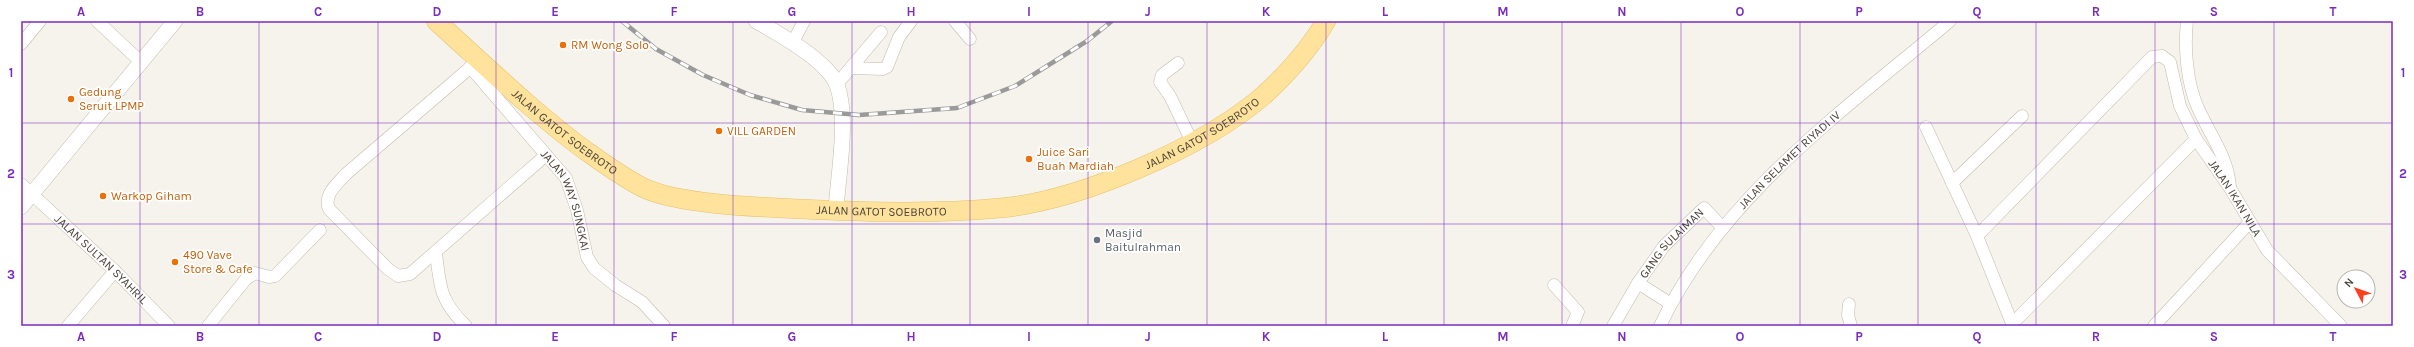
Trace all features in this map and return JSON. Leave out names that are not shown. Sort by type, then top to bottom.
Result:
[{"type":"main road","name":"JALAN GATOT SOEBROTO","points":[[436,21],[475,64],[566,136],[612,169],[647,189],[698,201],[765,207],[836,210],[1001,208],[1038,202],[1076,192],[1192,142],[1238,115],[1264,94],[1292,66],[1326,21]]},
{"type":"street","points":[[21,44],[40,21]]},
{"type":"street","points":[[97,21],[141,62]]},
{"type":"street","points":[[21,207],[26,189],[141,62],[175,21]]},
{"type":"street","points":[[756,21],[793,42],[827,72],[837,84],[842,114],[836,210]]},
{"type":"street","points":[[793,42],[804,21]]},
{"type":"street","points":[[851,68],[883,69],[887,67],[899,37],[911,21]]},
{"type":"street","points":[[955,21],[970,39]]},
{"type":"street","name":"JALAN SELAMET RIYADI IV","points":[[1660,326],[1670,304],[1702,254],[1738,209],[1787,160],[1950,21]]},
{"type":"street","points":[[2186,21],[2192,89],[2197,107],[2225,160],[2230,188]]},
{"type":"street","points":[[837,84],[881,32]]},
{"type":"street","name":"JALAN IKAN NILA","points":[[1978,236],[2152,56],[2157,55],[2170,62],[2180,106],[2196,139],[2230,188],[2267,250],[2341,326]]},
{"type":"street","points":[[1178,63],[1162,75],[1160,82],[1192,142]]},
{"type":"street","points":[[475,64],[346,174],[329,194],[327,201],[332,213],[388,269],[398,276],[410,274],[436,253],[545,156]]},
{"type":"street","name":"JALAN WAY SUNGKAI","points":[[475,64],[545,156],[566,178],[577,210],[587,257],[594,268],[615,285],[642,302],[664,326]]},
{"type":"street","points":[[1952,182],[2022,116]]},
{"type":"street","points":[[1926,127],[1978,236],[2013,325],[2196,139]]},
{"type":"street","name":"JALAN SULTAN SYAHRIL","points":[[26,189],[115,271],[169,326]]},
{"type":"street","name":"GANG SULAIMAN","points":[[1613,326],[1638,283],[1664,246],[1704,208],[1723,228]]},
{"type":"street","points":[[2154,326],[2250,222]]},
{"type":"street","points":[[208,326],[246,279],[255,273],[269,277],[275,276],[320,230]]},
{"type":"street","points":[[436,253],[443,296],[456,316],[466,326]]},
{"type":"street","points":[[68,326],[115,271]]},
{"type":"street","name":"GANG SULAIMAN","points":[[1638,283],[1670,304]]},
{"type":"street","points":[[1554,285],[1578,312],[1572,326]]},
{"type":"street","points":[[1850,304],[1848,315],[1851,326]]},
{"type":"railway","points":[[622,21],[656,49],[703,75],[750,95],[802,110],[859,115],[957,108],[1015,86],[1087,41],[1112,21]]},
{"type":"place","name":"RM Wong Solo","points":[[563,45]]},
{"type":"place","name":"Gedung Seruit LPMP","points":[[71,99]]},
{"type":"place","name":"VILL GARDEN","points":[[719,131]]},
{"type":"place","name":"Juice Sari Buah Mardiah","points":[[1029,159]]},
{"type":"place","name":"Warkop Giham","points":[[103,196]]},
{"type":"place","name":"Masjid Baitulrahman","points":[[1097,240]]},
{"type":"place","name":"490 Vave Store & Cafe","points":[[175,262]]}]
